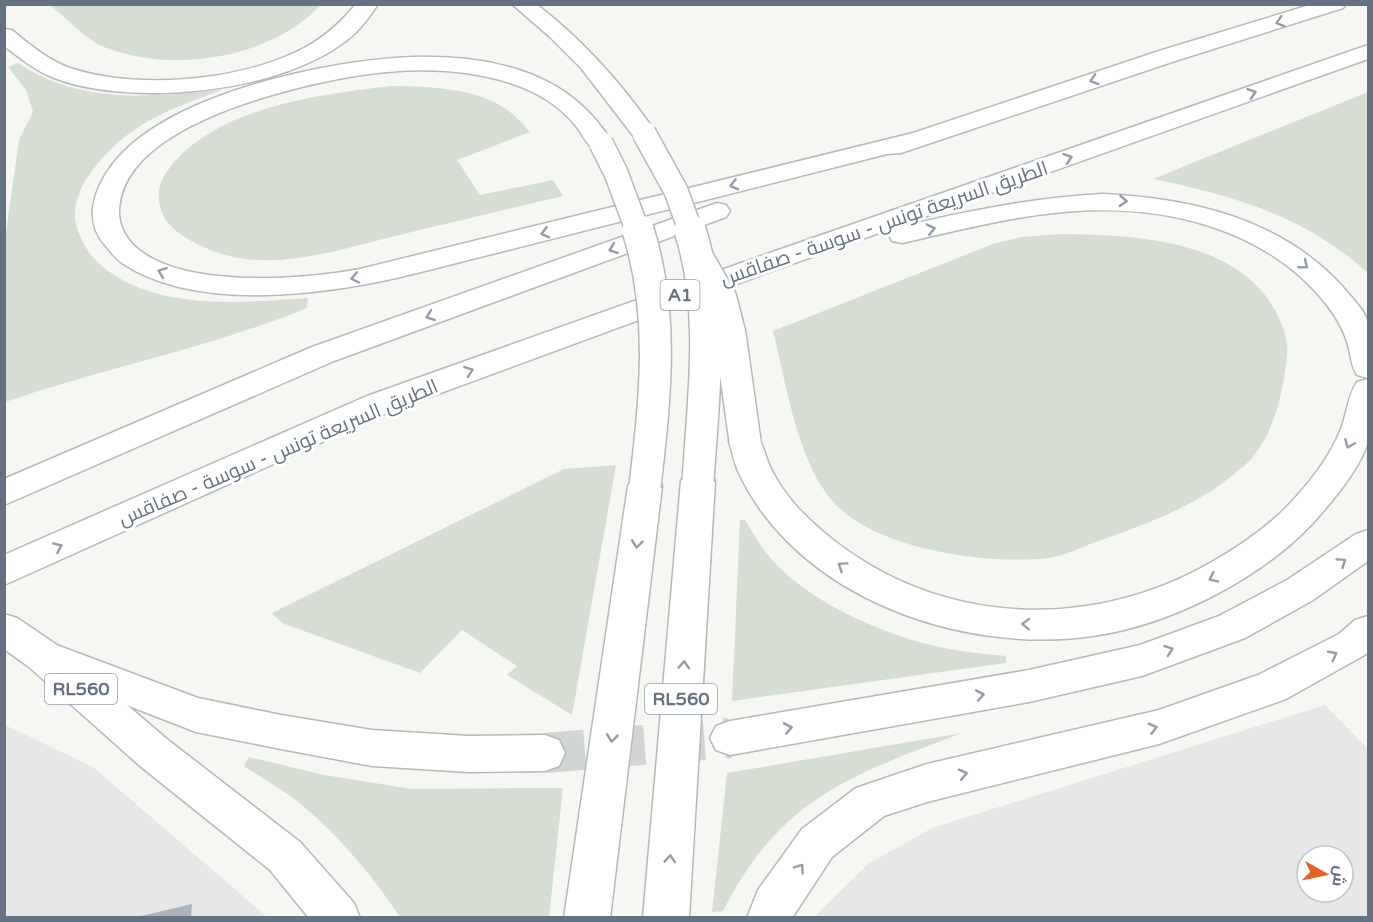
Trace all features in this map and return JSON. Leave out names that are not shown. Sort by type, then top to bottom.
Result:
[{"type":"highway","points":[[4,35],[48,66],[84,79],[132,86],[189,85],[248,75],[300,58],[345,32],[362,15],[368,4]]},
{"type":"highway","name":"RL560","points":[[522,4],[577,51],[608,84],[644,133],[684,211],[698,259],[705,305],[698,482],[666,918]]},
{"type":"highway","points":[[4,493],[322,354],[913,140],[1167,56],[1336,4]]},
{"type":"highway","name":"الطريق السريعة تونس - سوسة - صفاقس","points":[[4,571],[378,404],[751,269],[1368,52]]},
{"type":"highway","points":[[587,918],[655,403],[656,337],[644,247],[632,208],[601,142],[585,120],[569,104],[540,88],[520,80],[473,68],[419,64],[345,70],[241,97],[200,113],[155,136],[131,158],[113,181],[105,212],[107,227],[115,242],[134,258],[160,273],[198,281],[248,286],[291,285],[346,280],[430,261],[913,140]]},
{"type":"highway","points":[[751,269],[1012,210],[1076,201],[1126,201],[1153,204],[1208,216],[1235,226],[1286,251],[1310,269],[1347,311],[1359,333],[1368,368]]},
{"type":"highway","points":[[698,259],[721,300],[730,334],[745,441],[756,473],[776,505],[828,557],[857,576],[916,603],[963,617],[1006,624],[1051,625],[1094,621],[1133,612],[1202,583],[1260,549],[1293,523],[1322,492],[1343,459],[1367,403],[1368,389]]},
{"type":"highway","points":[[730,738],[1029,686],[1142,660],[1232,627],[1300,590],[1368,543]]},
{"type":"highway","name":"RL560","points":[[4,629],[43,656],[154,753],[285,856],[338,918]]},
{"type":"highway","points":[[769,918],[774,905],[817,843],[871,801],[927,783],[1159,727],[1272,687],[1352,645],[1368,631]]},
{"type":"highway","points":[[43,656],[196,715],[372,748],[469,754],[546,753]]},
{"type":"shaded area","points":[[50,5],[321,5],[300,23],[275,38],[248,49],[189,60],[131,55],[104,47],[84,34]]},
{"type":"shaded area","points":[[18,63],[42,77],[92,92],[143,96],[222,90],[150,120],[112,148],[90,174],[76,203],[75,218],[78,231],[90,254],[99,263],[120,278],[143,289],[167,296],[202,301],[237,302],[308,298],[307,308],[232,335],[5,402],[5,239],[19,140],[33,112],[26,90],[8,67]]},
{"type":"shaded area","points":[[391,86],[437,88],[469,93],[498,104],[518,119],[530,132],[457,160],[480,195],[553,180],[563,196],[337,251],[277,260],[238,258],[217,252],[194,243],[167,222],[160,205],[160,185],[166,172],[176,160],[196,142],[247,115],[276,106],[335,93]]},
{"type":"shaded area","points":[[1368,92],[1368,273],[1344,253],[1319,237],[1268,211],[1212,193],[1153,179]]},
{"type":"shaded area","points":[[1060,234],[1116,236],[1175,244],[1229,265],[1252,281],[1270,302],[1279,317],[1287,345],[1281,394],[1270,428],[1259,449],[1240,469],[1217,487],[1183,507],[1130,530],[1049,558],[994,559],[931,550],[872,530],[848,515],[829,497],[808,460],[788,395],[773,331],[993,244],[1021,237]]},
{"type":"shaded area","points":[[616,465],[572,715],[507,675],[517,666],[462,630],[420,673],[282,623],[272,613],[564,469]]},
{"type":"shaded area","points":[[740,520],[745,520],[765,551],[785,573],[829,604],[906,638],[955,650],[1006,656],[1006,663],[732,701]]},
{"type":"shaded area","points":[[1325,705],[1368,749],[1368,917],[814,917],[868,864],[932,828]]},
{"type":"shaded area","points":[[5,725],[93,767],[267,917],[5,918]]},
{"type":"shaded area","points":[[962,733],[886,763],[823,795],[795,816],[769,841],[745,873],[723,911],[712,912],[727,773]]},
{"type":"shaded area","points":[[249,757],[324,775],[412,789],[563,788],[549,917],[400,917],[367,872],[330,830],[281,789],[244,766]]},
{"type":"building","points":[[192,904],[191,918],[137,917]]},
{"type":"tunnel","points":[[545,753],[730,738]]}]
